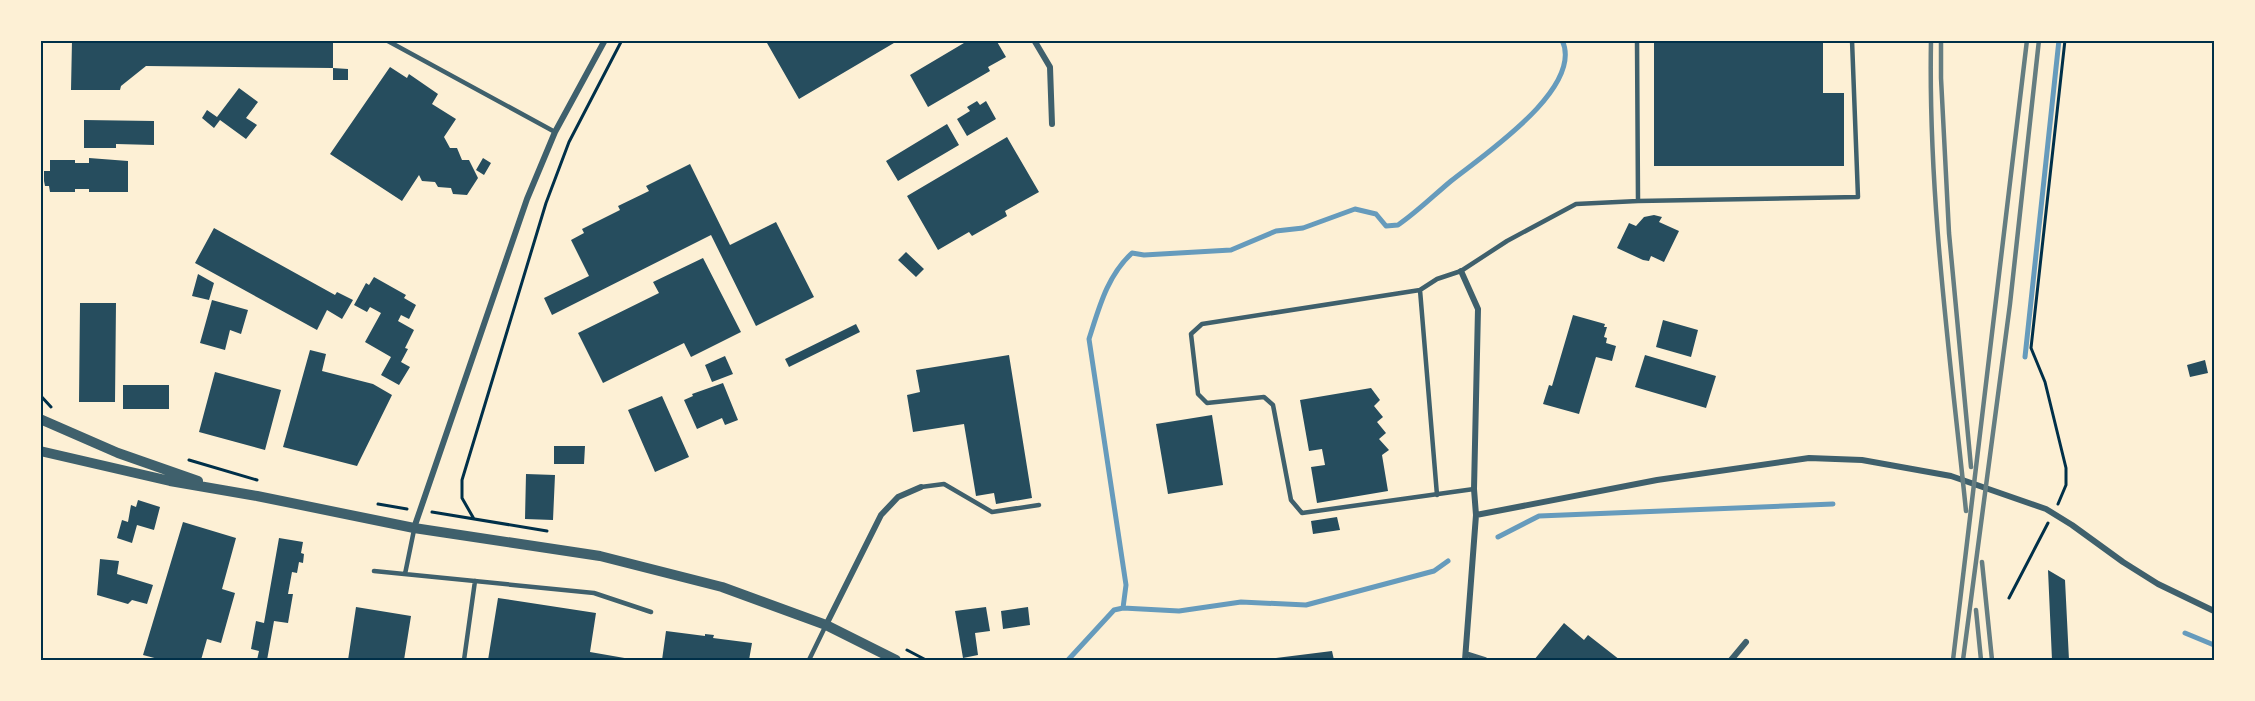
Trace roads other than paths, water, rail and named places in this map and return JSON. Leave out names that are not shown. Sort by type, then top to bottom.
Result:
[{"type":"street","points":[[414,528],[523,210],[555,132],[605,40]]},
{"type":"street","points":[[1034,40],[1050,67],[1052,124]]},
{"type":"street","points":[[1461,271],[1478,309],[1474,489],[1476,515],[1466,657],[1485,660]]},
{"type":"street","points":[[40,419],[118,453],[218,489]]},
{"type":"street","points":[[40,451],[170,481],[414,528],[600,556],[722,587],[826,625],[896,660]]},
{"type":"street","points":[[1476,515],[1657,480],[1809,458],[1862,460],[1951,476],[2054,514],[2158,584],[2214,611]]},
{"type":"street","points":[[826,625],[881,515],[898,497],[921,487]]},
{"type":"street","points":[[1731,660],[1746,642]]},
{"type":"lane","points":[[386,40],[555,132]]},
{"type":"lane","points":[[1637,40],[1638,201]]},
{"type":"lane","points":[[1474,489],[1302,513],[1291,500],[1273,405],[1264,397],[1207,402],[1198,394],[1191,334],[1202,324],[1420,290],[1437,279],[1461,271],[1507,241],[1576,204],[1858,197],[1852,40]]},
{"type":"lane","points":[[1420,290],[1437,495]]},
{"type":"lane","points":[[921,487],[944,484],[992,512],[1039,505]]},
{"type":"lane","points":[[405,574],[414,528]]},
{"type":"lane","points":[[374,571],[594,593],[651,612]]},
{"type":"lane","points":[[464,660],[475,581]]},
{"type":"lane","points":[[808,660],[826,625]]},
{"type":"waterway","points":[[1123,608],[1126,585],[1089,339],[1105,293],[1123,262],[1132,253],[1144,255],[1231,250],[1276,231],[1303,228],[1355,209],[1376,214],[1386,226],[1398,225],[1506,138],[1545,99],[1559,79],[1565,59],[1562,40]]},
{"type":"waterway","points":[[2025,357],[2059,40]]},
{"type":"waterway","points":[[1498,537],[1539,516],[1833,504]]},
{"type":"waterway","points":[[1068,660],[1114,610],[1123,608],[1179,611],[1241,602],[1306,605],[1434,571],[1448,561]]},
{"type":"waterway","points":[[2185,633],[2214,645]]},
{"type":"railway","points":[[1931,40],[1931,99],[1937,217],[1966,511]]},
{"type":"railway","points":[[1941,40],[1949,233],[1971,467]]},
{"type":"railway","points":[[1953,660],[2027,40]]},
{"type":"railway","points":[[1963,660],[2010,304],[2039,40]]},
{"type":"railway","points":[[1982,562],[1992,660]]},
{"type":"railway","points":[[1976,610],[1981,660]]}]
